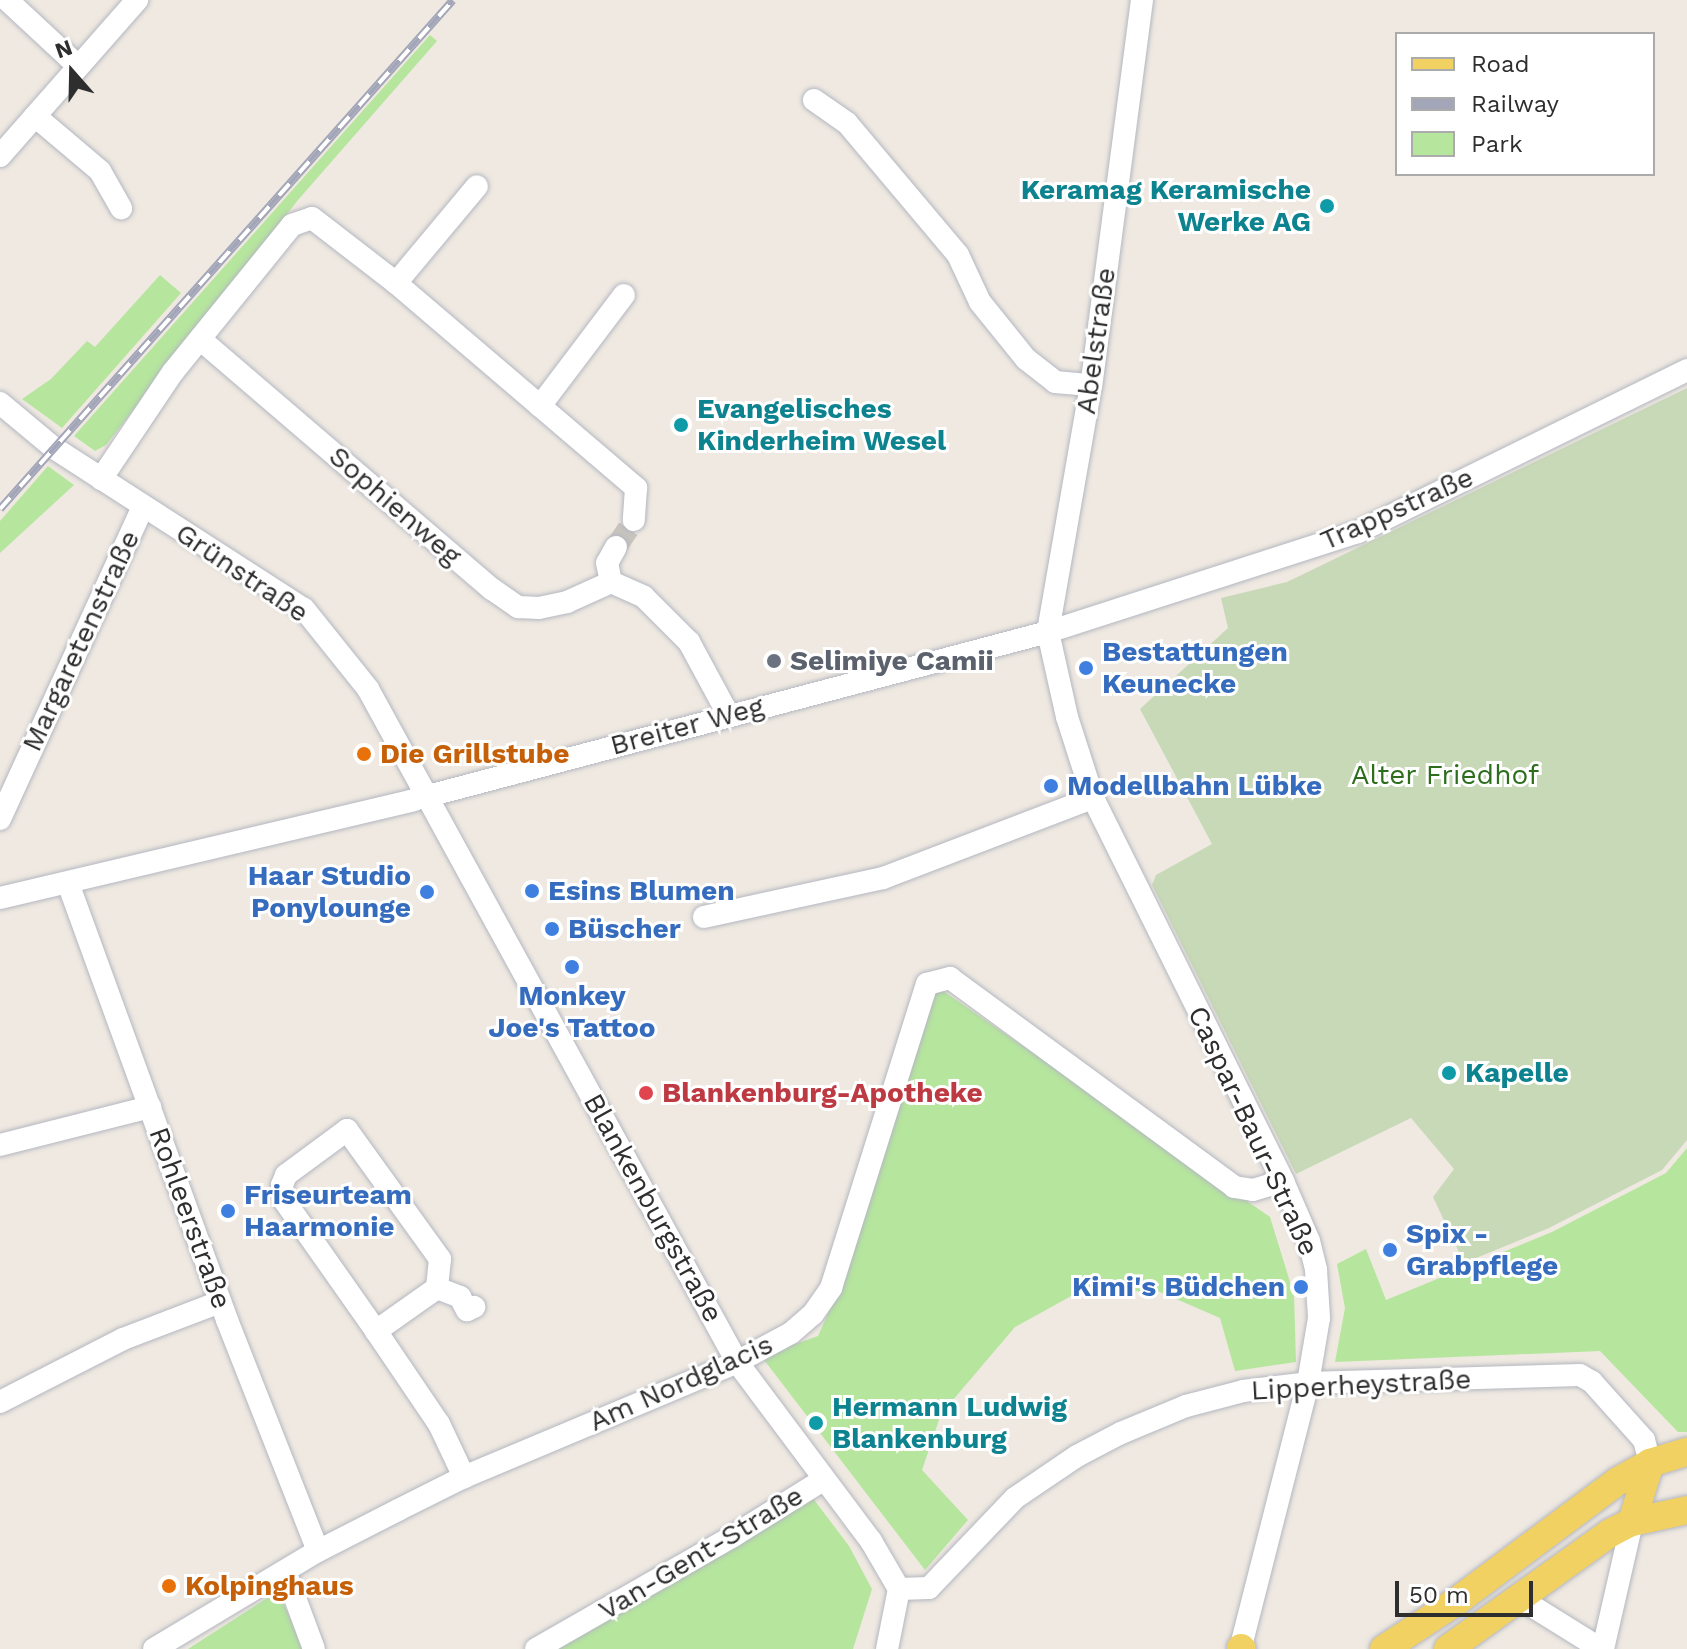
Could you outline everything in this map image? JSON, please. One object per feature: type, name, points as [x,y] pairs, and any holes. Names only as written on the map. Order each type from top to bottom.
[{"type":"main road","points":[[1384,1649],[1457,1601],[1618,1481],[1650,1463],[1687,1452]]},
{"type":"main road","points":[[1632,1522],[1650,1463]]},
{"type":"main road","points":[[1448,1649],[1610,1533],[1632,1522],[1687,1510]]},
{"type":"street","points":[[7,0],[78,66]]},
{"type":"street","points":[[0,156],[137,0]]},
{"type":"street","name":"Abelstraße","points":[[1048,632],[1091,385],[1142,0]]},
{"type":"street","points":[[814,100],[847,123],[958,255],[980,302],[1026,359],[1055,382],[1091,385]]},
{"type":"street","points":[[35,116],[100,171],[121,208]]},
{"type":"street","points":[[396,283],[477,186]]},
{"type":"street","points":[[101,479],[165,383],[298,220],[318,220],[636,488],[634,520]]},
{"type":"street","points":[[540,406],[624,295]]},
{"type":"street","name":"Sophienweg","points":[[200,339],[492,589],[518,607],[539,608],[567,602],[611,582]]},
{"type":"street","name":"Trappstraße","points":[[1048,632],[1358,532],[1687,370]]},
{"type":"street","name":"Grünstraße","points":[[0,403],[54,448],[304,609],[368,689],[428,796]]},
{"type":"street","name":"Margaretenstraße","points":[[0,819],[143,507]]},
{"type":"street","points":[[616,547],[607,563],[611,582],[644,597],[689,642],[728,714]]},
{"type":"street","name":"Breiter Weg","points":[[0,898],[428,796],[728,714],[1048,632]]},
{"type":"street","name":"Caspar-Baur-Straße","points":[[1048,632],[1067,717],[1093,798],[1283,1181],[1309,1241],[1318,1281],[1319,1318],[1308,1383],[1241,1649]]},
{"type":"street","name":"Blankenburgstraße","points":[[428,796],[730,1365],[871,1541],[899,1589]]},
{"type":"street","points":[[704,917],[883,878],[1093,798]]},
{"type":"street","name":"Rohleerstraße","points":[[68,883],[220,1302],[318,1551]]},
{"type":"street","name":"Am Nordglacis","points":[[154,1649],[318,1551],[464,1477],[730,1365],[791,1333],[813,1314],[831,1288],[927,984],[950,978],[1234,1187],[1253,1190],[1283,1181]]},
{"type":"street","points":[[0,1145],[150,1107]]},
{"type":"street","points":[[376,1331],[437,1288],[440,1259],[347,1130],[286,1175],[282,1185],[284,1200],[439,1424],[464,1477]]},
{"type":"street","points":[[437,1288],[460,1297],[467,1310],[474,1307]]},
{"type":"street","points":[[0,1402],[123,1339],[220,1302]]},
{"type":"street","name":"Lipperheystraße","points":[[899,1589],[929,1588],[1015,1498],[1077,1456],[1121,1433],[1186,1406],[1243,1391],[1308,1383],[1580,1375],[1592,1382],[1644,1440],[1650,1463]]},
{"type":"street","name":"Van-Gent-Straße","points":[[536,1649],[707,1552],[823,1480]]},
{"type":"street","points":[[1519,1598],[1602,1649],[1632,1522]]},
{"type":"street","points":[[285,1571],[314,1649]]},
{"type":"street","points":[[887,1649],[899,1589]]},
{"type":"street","points":[[878,1649],[893,1622]]},
{"type":"green space","points":[[430,35],[437,41],[298,200],[106,445],[95,451],[74,436]]},
{"type":"green space","points":[[160,275],[181,293],[62,428],[22,399],[51,379],[87,341],[95,347]]},
{"type":"green space","name":"Alter Friedhof","points":[[1687,388],[1687,1140],[1662,1170],[1549,1228],[1464,1263],[1433,1197],[1454,1169],[1411,1118],[1296,1174],[1152,885],[1156,875],[1212,844],[1140,709],[1228,628],[1221,598],[1287,582]]},
{"type":"green space","points":[[48,466],[74,485],[0,553],[0,521]]},
{"type":"green space","points":[[936,986],[1270,1217],[1294,1295],[1296,1362],[1235,1371],[1220,1318],[1160,1292],[1084,1289],[1015,1327],[941,1414],[922,1470],[968,1520],[925,1570],[761,1356],[818,1336],[836,1296]]},
{"type":"green space","points":[[1687,1148],[1687,1432],[1678,1432],[1600,1351],[1335,1362],[1345,1308],[1337,1264],[1366,1249],[1386,1300],[1552,1232],[1666,1173]]},
{"type":"green space","points":[[809,1493],[849,1546],[872,1589],[853,1649],[544,1649]]},
{"type":"green space","points":[[278,1591],[304,1649],[188,1649]]},
{"type":"tunnel","points":[[616,547],[634,520]]},
{"type":"railway","points":[[0,509],[453,0]]},
{"type":"place","name":"Keramag Keramische Werke AG","points":[[1327,206]]},
{"type":"place","name":"Evangelisches Kinderheim Wesel","points":[[681,425]]},
{"type":"place","name":"Selimiye Camii","points":[[774,661]]},
{"type":"place","name":"Bestattungen Keunecke","points":[[1086,668]]},
{"type":"place","name":"Die Grillstube","points":[[364,754]]},
{"type":"place","name":"Modellbahn Lübke","points":[[1051,786]]},
{"type":"place","name":"Esins Blumen","points":[[532,891]]},
{"type":"place","name":"Haar Studio Ponylounge","points":[[427,892]]},
{"type":"place","name":"Büscher","points":[[552,929]]},
{"type":"place","name":"Monkey Joe's Tattoo","points":[[572,967]]},
{"type":"place","name":"Kapelle","points":[[1449,1073]]},
{"type":"place","name":"Blankenburg-Apotheke","points":[[646,1093]]},
{"type":"place","name":"Friseurteam Haarmonie","points":[[228,1211]]},
{"type":"place","name":"Spix - Grabpflege","points":[[1390,1250]]},
{"type":"place","name":"Kimi's Büdchen","points":[[1301,1287]]},
{"type":"place","name":"Hermann Ludwig Blankenburg","points":[[816,1423]]},
{"type":"place","name":"Kolpinghaus","points":[[169,1586]]}]
